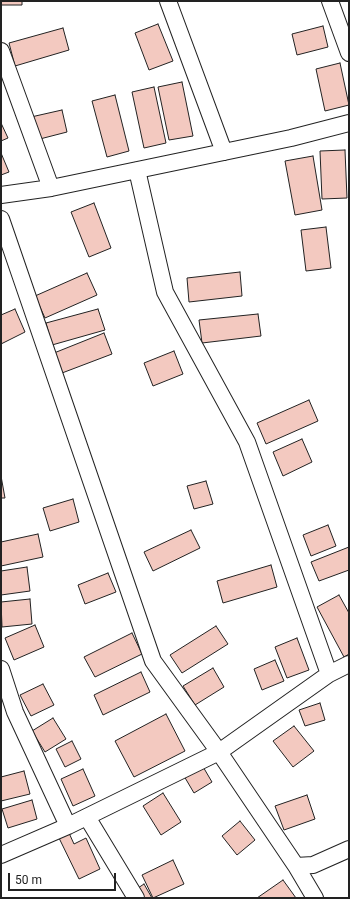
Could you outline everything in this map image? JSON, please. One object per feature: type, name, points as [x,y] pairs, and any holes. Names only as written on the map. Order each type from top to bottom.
[{"type":"street","points":[[168,1],[224,152]]},
{"type":"street","points":[[330,1],[349,53]]},
{"type":"street","points":[[1,51],[51,188]]},
{"type":"street","points":[[1,195],[51,188],[291,138],[349,123]]},
{"type":"street","points":[[137,170],[165,292],[247,442],[329,674]]},
{"type":"street","points":[[1,219],[153,661],[219,752],[296,866],[315,898]]},
{"type":"street","points":[[1,855],[68,826],[219,752],[329,674],[349,664]]},
{"type":"street","points":[[1,669],[15,712],[68,826]]},
{"type":"street","points":[[87,817],[136,898]]},
{"type":"street","points":[[296,866],[312,865],[349,849]]},
{"type":"building","points":[[1,1],[22,1],[22,5],[1,5]]},
{"type":"building","points":[[158,24],[173,61],[149,70],[135,33]]},
{"type":"building","points":[[323,26],[328,47],[297,55],[292,34]]},
{"type":"building","points":[[63,28],[69,50],[15,66],[9,43]]},
{"type":"building","points":[[340,63],[349,105],[325,111],[316,69]]},
{"type":"building","points":[[182,82],[193,136],[169,140],[158,87]]},
{"type":"building","points":[[154,87],[166,143],[144,148],[132,92]]},
{"type":"building","points":[[115,95],[129,151],[107,157],[92,101]]},
{"type":"building","points":[[62,110],[67,132],[36,140],[31,117]]},
{"type":"building","points":[[1,123],[8,138],[1,141]]},
{"type":"building","points":[[345,150],[347,198],[322,199],[320,151]]},
{"type":"building","points":[[1,153],[9,172],[1,175]]},
{"type":"building","points":[[313,156],[322,210],[295,215],[285,161]]},
{"type":"building","points":[[94,203],[111,248],[89,257],[71,212]]},
{"type":"building","points":[[326,227],[331,268],[306,271],[301,230]]},
{"type":"building","points":[[240,272],[242,296],[189,302],[187,278]]},
{"type":"building","points":[[87,273],[97,295],[45,318],[35,296]]},
{"type":"building","points":[[15,309],[25,332],[1,344],[1,315]]},
{"type":"building","points":[[98,309],[105,330],[52,345],[46,323]]},
{"type":"building","points":[[258,314],[261,336],[202,343],[199,320]]},
{"type":"building","points":[[104,333],[112,354],[62,373],[54,353]]},
{"type":"building","points":[[174,351],[183,374],[153,386],[144,363]]},
{"type":"building","points":[[309,400],[318,421],[266,444],[257,423]]},
{"type":"building","points":[[302,439],[312,462],[283,476],[273,452]]},
{"type":"building","points":[[1,476],[5,498],[1,498]]},
{"type":"building","points":[[206,481],[213,504],[194,509],[187,486]]},
{"type":"building","points":[[73,499],[79,522],[50,531],[43,508]]},
{"type":"building","points":[[328,525],[336,546],[311,556],[303,535]]},
{"type":"building","points":[[191,530],[200,548],[153,571],[144,552]]},
{"type":"building","points":[[38,534],[43,557],[1,566],[1,542]]},
{"type":"building","points":[[349,547],[349,570],[319,581],[311,562]]},
{"type":"building","points":[[271,565],[277,587],[223,603],[217,581]]},
{"type":"building","points":[[27,567],[30,591],[1,595],[1,571]]},
{"type":"building","points":[[108,573],[116,592],[85,604],[78,585]]},
{"type":"building","points":[[339,595],[349,613],[349,654],[344,657],[317,607]]},
{"type":"building","points":[[30,599],[32,624],[2,627],[1,602]]},
{"type":"building","points":[[35,625],[44,647],[14,660],[5,638]]},
{"type":"building","points":[[216,626],[228,644],[182,673],[170,655]]},
{"type":"building","points":[[132,633],[142,654],[95,677],[84,657]]},
{"type":"building","points":[[297,638],[309,670],[287,678],[275,647]]},
{"type":"building","points":[[275,660],[284,681],[262,690],[254,669]]},
{"type":"building","points":[[213,668],[224,687],[195,705],[183,686]]},
{"type":"building","points":[[141,672],[150,692],[103,715],[94,695]]},
{"type":"building","points":[[43,684],[54,705],[31,716],[20,695]]},
{"type":"building","points":[[320,703],[325,720],[305,726],[299,710]]},
{"type":"building","points":[[166,714],[185,751],[134,777],[115,741]]},
{"type":"building","points":[[53,718],[66,739],[45,752],[32,731]]},
{"type":"building","points":[[294,726],[314,751],[293,767],[273,741]]},
{"type":"building","points":[[72,741],[81,759],[65,767],[56,749]]},
{"type":"building","points":[[202,765],[212,782],[194,793],[184,776]]},
{"type":"building","points":[[83,769],[95,796],[73,806],[61,779]]},
{"type":"building","points":[[24,771],[30,794],[1,801],[1,777]]},
{"type":"building","points":[[163,793],[181,822],[161,835],[143,806]]},
{"type":"building","points":[[307,795],[315,819],[284,830],[275,806]]},
{"type":"building","points":[[32,800],[37,819],[8,828],[2,809]]},
{"type":"building","points":[[240,821],[255,840],[237,855],[222,836]]},
{"type":"building","points":[[69,833],[74,844],[86,838],[100,869],[79,879],[59,838]]},
{"type":"building","points":[[173,860],[184,884],[153,898],[142,875]]},
{"type":"building","points":[[283,880],[296,898],[257,898]]},
{"type":"building","points":[[144,884],[152,898],[144,898],[138,888]]}]
